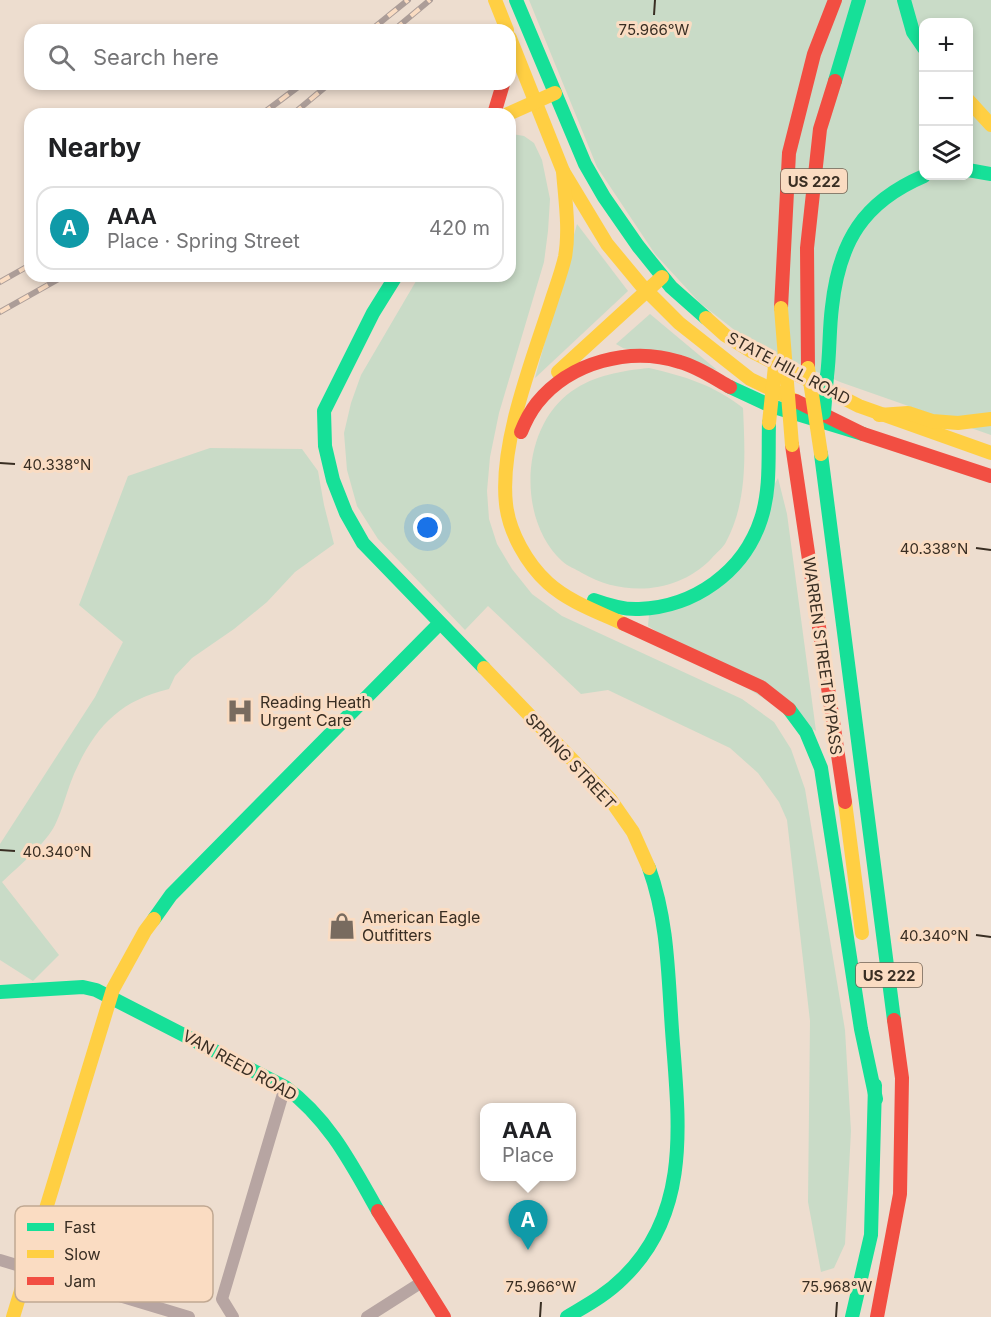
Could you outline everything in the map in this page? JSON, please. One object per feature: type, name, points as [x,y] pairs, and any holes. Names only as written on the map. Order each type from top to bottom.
[{"type":"main road","points":[[495,0],[504,24]]},
{"type":"main road","name":"STATE HILL ROAD","points":[[516,0],[585,164],[604,197],[666,282],[725,335],[751,351],[879,415],[991,453]]},
{"type":"main road","name":"WARREN STREET BYPASS","points":[[835,0],[814,54],[789,153],[781,308],[792,444],[843,790],[863,947]]},
{"type":"main road","name":"WARREN STREET BYPASS","points":[[859,0],[820,129],[807,248],[808,368],[822,454],[902,1078],[900,1194],[877,1317]]},
{"type":"main road","points":[[904,0],[914,32],[919,40]]},
{"type":"main road","name":"STATE HILL ROAD","points":[[516,53],[563,171],[607,244],[651,296],[695,338],[750,378],[863,434],[991,476]]},
{"type":"main road","points":[[497,108],[501,90]]},
{"type":"main road","points":[[516,110],[555,93]]},
{"type":"main road","points":[[973,105],[991,125]]},
{"type":"main road","points":[[563,171],[567,218],[565,256],[511,435],[505,480],[510,519],[522,550],[548,583],[572,600],[594,611],[769,692],[795,715],[810,738],[821,768],[861,1029],[876,1099]]},
{"type":"main road","points":[[973,172],[991,174]]},
{"type":"main road","points":[[822,454],[836,279],[849,240],[863,217],[885,195],[919,178]]},
{"type":"main road","name":"SPRING STREET","points":[[392,282],[374,312],[324,411],[323,424],[327,455],[340,504],[363,543],[610,799],[633,832],[643,852],[657,887],[664,922],[679,1131],[674,1186],[661,1223],[642,1256],[607,1293],[567,1317]]},
{"type":"main road","points":[[573,373],[666,282]]},
{"type":"main road","points":[[511,435],[526,406],[539,389],[651,296]]},
{"type":"main road","points":[[781,308],[769,423],[764,509],[756,532],[746,552],[737,563],[716,582],[679,602],[652,608],[616,607],[579,594],[549,570],[528,545],[515,507],[512,476],[515,448],[519,436],[537,403],[559,381],[591,365],[636,355],[668,358],[690,366],[756,401],[863,434]]},
{"type":"main road","points":[[879,415],[908,413],[932,421],[958,423],[991,419]]},
{"type":"main road","points":[[46,1206],[110,997],[145,931],[171,895],[439,624]]},
{"type":"main road","name":"US 222","points":[[852,1317],[871,1235],[876,1099],[866,970]]},
{"type":"main road","name":"VAN REED ROAD","points":[[0,992],[83,987],[96,990],[300,1096],[319,1115],[444,1317]]},
{"type":"main road","points":[[897,1287],[900,1194]]},
{"type":"main road","points":[[842,1317],[871,1235]]},
{"type":"main road","points":[[13,1317],[17,1302]]},
{"type":"street","points":[[233,1317],[222,1299],[285,1087]]},
{"type":"street","points":[[0,1260],[15,1264]]},
{"type":"street","points":[[366,1317],[422,1282]]},
{"type":"street","points":[[139,1302],[189,1317]]},
{"type":"green space","points":[[529,0],[991,0],[991,435],[840,382],[751,343],[700,303],[655,254],[597,167]]},
{"type":"green space","points":[[516,135],[524,136],[534,143],[542,160],[550,199],[548,231],[544,262],[499,413],[490,457],[487,491],[489,519],[497,544],[512,569],[532,594],[562,616],[742,699],[774,722],[791,749],[805,789],[845,1030],[851,1131],[845,1244],[834,1268],[821,1272],[808,1202],[810,1021],[787,820],[779,802],[758,773],[730,748],[608,690],[581,694],[488,606],[465,630],[378,539],[357,506],[347,470],[344,433],[361,375],[415,282],[516,282]]},
{"type":"green space","points":[[577,224],[628,291],[535,378]]},
{"type":"green space","points":[[650,314],[717,370],[623,348],[616,344]]},
{"type":"green space","points":[[649,368],[698,382],[721,393],[743,408],[744,476],[733,526],[725,544],[711,559],[697,571],[666,585],[632,588],[598,581],[562,561],[547,543],[537,522],[532,499],[531,474],[534,450],[542,427],[555,407],[572,391],[590,381],[609,375]]},
{"type":"green space","points":[[210,448],[302,449],[318,471],[334,544],[295,572],[267,602],[234,629],[192,658],[175,676],[169,689],[151,694],[123,709],[111,718],[91,743],[74,774],[51,832],[31,855],[2,882],[59,955],[33,981],[0,960],[0,844],[95,697],[123,642],[79,605],[128,476]]},
{"type":"green space","points":[[778,478],[787,514],[816,731],[648,626],[649,615],[716,590]]},
{"type":"railway","points":[[378,24],[408,0]]},
{"type":"railway","points":[[401,24],[430,0]]},
{"type":"railway","points":[[270,108],[294,90]]},
{"type":"railway","points":[[300,108],[322,90]]},
{"type":"railway","points":[[0,282],[24,268]]},
{"type":"railway","points":[[0,312],[53,282]]},
{"type":"traffic: fast","points":[[516,0],[585,164],[604,197],[638,246],[671,287],[706,318]]},
{"type":"traffic: fast","points":[[835,81],[859,0]]},
{"type":"traffic: fast","points":[[904,0],[913,32],[919,41]]},
{"type":"traffic: fast","points":[[973,171],[991,174]]},
{"type":"traffic: fast","points":[[827,376],[835,284],[848,244],[870,212],[885,198],[919,178]]},
{"type":"traffic: fast","points":[[392,282],[373,313],[324,411],[325,446],[333,480],[346,513],[363,543],[484,668]]},
{"type":"traffic: fast","points":[[824,413],[827,376]]},
{"type":"traffic: fast","points":[[730,387],[771,406],[863,434]]},
{"type":"traffic: fast","points":[[594,600],[628,609],[659,607],[697,594],[729,570],[753,538],[764,508],[768,472],[769,423]]},
{"type":"traffic: fast","points":[[821,454],[894,1020]]},
{"type":"traffic: fast","points":[[154,919],[171,895],[439,624]]},
{"type":"traffic: fast","points":[[789,709],[806,732],[821,768],[861,1029],[876,1099]]},
{"type":"traffic: fast","points":[[567,1317],[617,1284],[645,1252],[661,1223],[671,1193],[676,1162],[677,1096],[664,928],[649,868]]},
{"type":"traffic: fast","points":[[0,992],[83,987],[96,990],[285,1087],[301,1100],[327,1128],[349,1160],[378,1211]]},
{"type":"traffic: fast","points":[[852,1317],[871,1235],[875,1085]]},
{"type":"traffic: slow","points":[[495,0],[505,24]]},
{"type":"traffic: slow","points":[[516,53],[563,171],[607,244],[641,285],[679,323],[750,379],[796,401]]},
{"type":"traffic: slow","points":[[516,110],[555,93]]},
{"type":"traffic: slow","points":[[973,105],[991,125]]},
{"type":"traffic: slow","points":[[563,171],[567,225],[565,257],[513,427],[505,480],[506,504],[520,547],[540,575],[565,596],[624,624]]},
{"type":"traffic: slow","points":[[558,372],[662,277]]},
{"type":"traffic: slow","points":[[781,308],[792,445]]},
{"type":"traffic: slow","points":[[706,318],[725,335],[751,351],[859,406],[991,453]]},
{"type":"traffic: slow","points":[[769,423],[775,366]]},
{"type":"traffic: slow","points":[[808,368],[821,454]]},
{"type":"traffic: slow","points":[[879,415],[908,413],[932,421],[958,423],[991,419]]},
{"type":"traffic: slow","points":[[484,668],[610,799],[633,832],[649,868]]},
{"type":"traffic: slow","points":[[845,802],[862,933]]},
{"type":"traffic: slow","points":[[47,1206],[113,989],[154,919]]},
{"type":"traffic: slow","points":[[13,1317],[18,1302]]},
{"type":"traffic: jam","points":[[781,308],[789,153],[814,54],[835,0]]},
{"type":"traffic: jam","points":[[808,368],[807,248],[820,129],[835,81]]},
{"type":"traffic: jam","points":[[496,108],[501,90]]},
{"type":"traffic: jam","points":[[521,432],[534,406],[551,389],[566,377],[602,361],[621,357],[661,357],[693,367],[730,387]]},
{"type":"traffic: jam","points":[[796,401],[863,434],[991,476]]},
{"type":"traffic: jam","points":[[792,445],[845,802]]},
{"type":"traffic: jam","points":[[624,624],[761,687],[789,709]]},
{"type":"traffic: jam","points":[[877,1317],[900,1194],[902,1078],[894,1020]]},
{"type":"traffic: jam","points":[[378,1211],[444,1317]]},
{"type":"place","name":"Reading Heath Urgent Care","points":[[240,711]]},
{"type":"place","name":"American Eagle Outfitters","points":[[342,926]]},
{"type":"place","name":"AAA","points":[[528,1250]]}]
